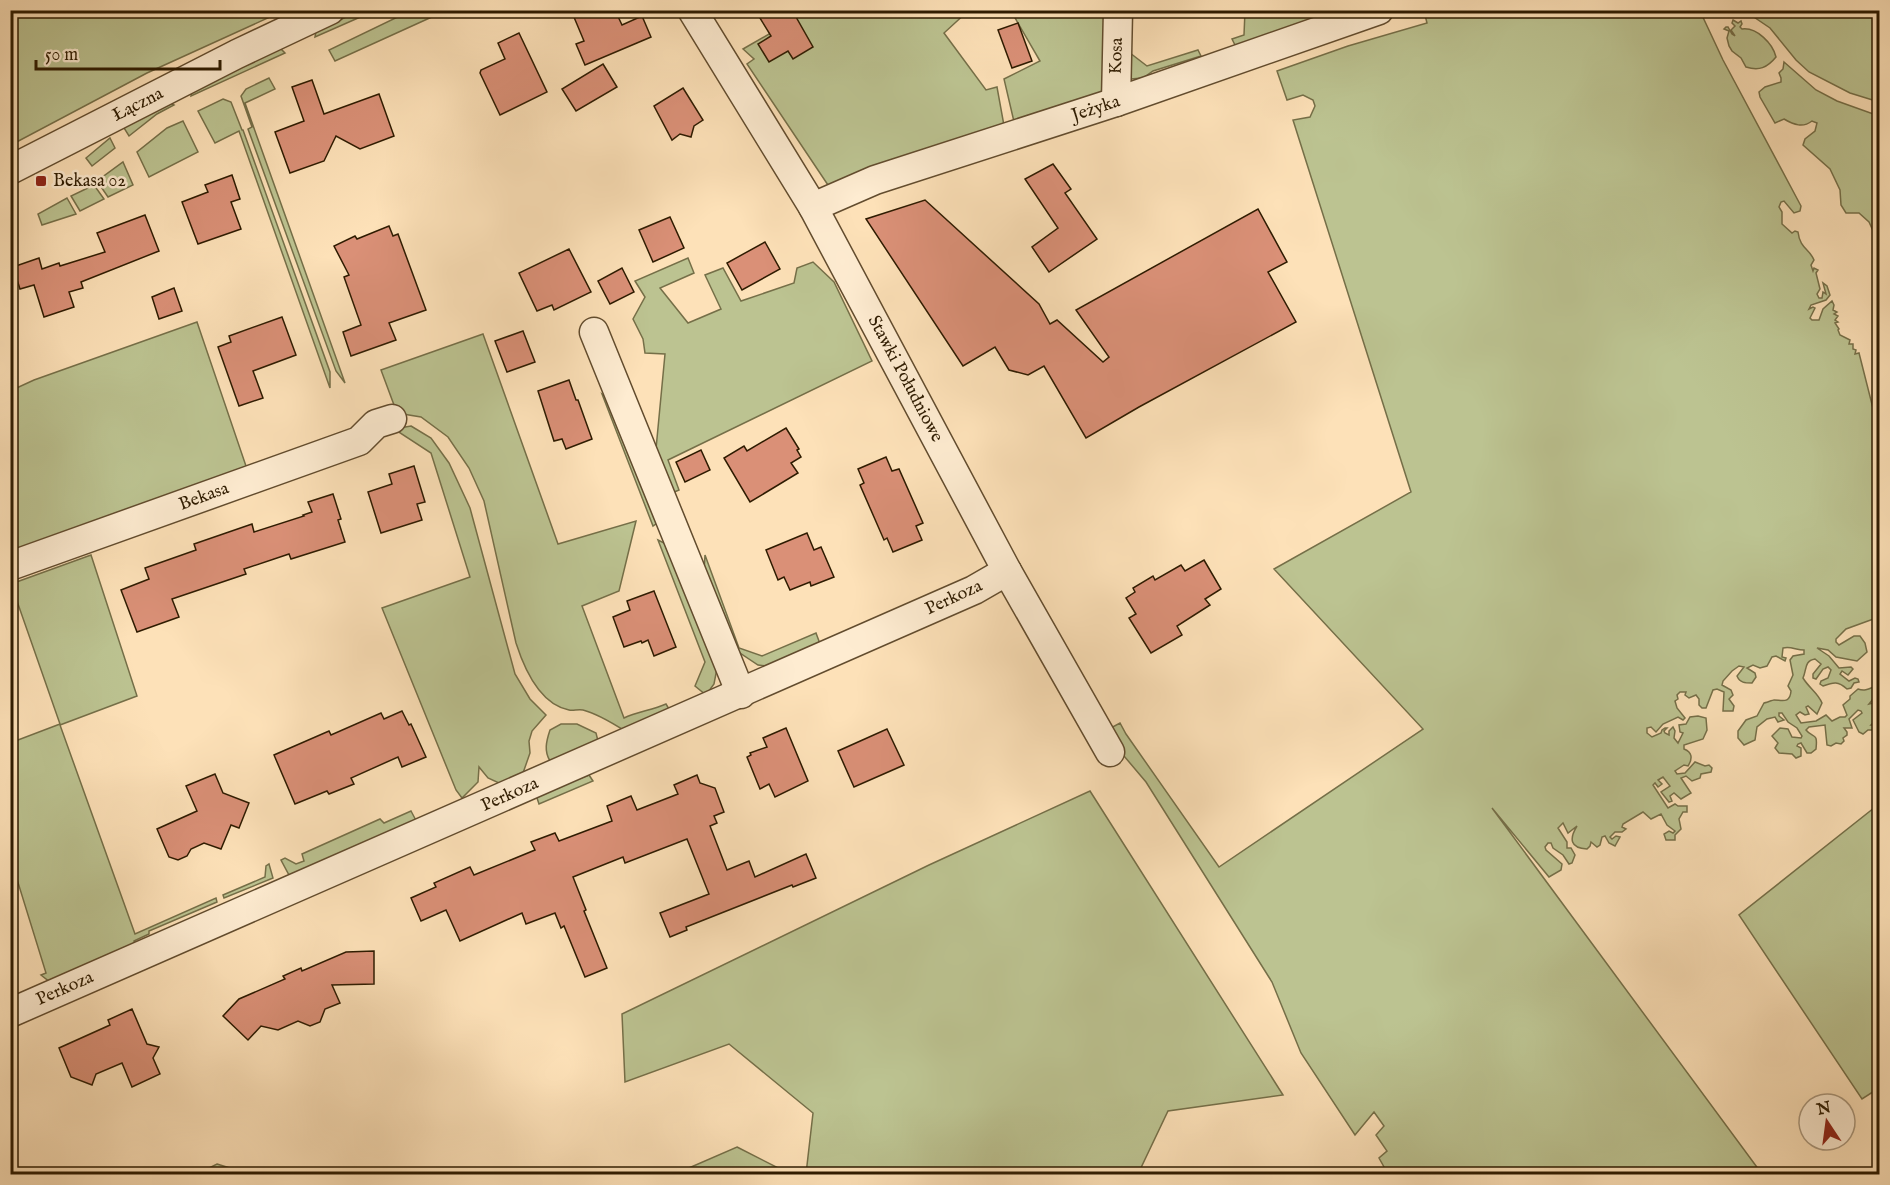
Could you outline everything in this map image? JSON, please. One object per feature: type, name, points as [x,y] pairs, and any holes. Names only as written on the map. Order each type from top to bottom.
[{"type":"street","name":"Łączna","points":[[10,170],[237,54],[330,10]]},
{"type":"street","name":"Stawki Południowe","points":[[692,10],[813,207],[1007,571],[1110,752]]},
{"type":"street","name":"Kosa","points":[[1116,102],[1118,10]]},
{"type":"street","name":"Jeżyka","points":[[813,207],[875,180],[1116,102],[1379,10]]},
{"type":"street","points":[[594,333],[741,694]]},
{"type":"street","name":"Bekasa","points":[[10,566],[359,441],[376,424],[392,419]]},
{"type":"street","name":"Perkoza","points":[[10,1013],[741,694],[974,590],[1007,571]]},
{"type":"green space","points":[[11,10],[283,11],[147,73],[11,145]]},
{"type":"green space","points":[[412,10],[445,11],[335,61],[329,50]]},
{"type":"green space","points":[[359,11],[374,11],[315,37],[316,31]]},
{"type":"green space","points":[[809,11],[968,11],[944,33],[986,90],[997,87],[1005,131],[830,188],[747,64],[754,59],[743,49]]},
{"type":"green space","points":[[1011,11],[1114,11],[1109,86],[1087,102],[1015,126],[1004,79],[1040,61]]},
{"type":"green space","points":[[1245,11],[1362,11],[1238,51],[1232,39],[1244,35]]},
{"type":"green space","points":[[1424,11],[1700,11],[1723,60],[1801,206],[1800,211],[1794,213],[1784,201],[1779,207],[1782,212],[1782,224],[1792,233],[1798,232],[1801,242],[1814,260],[1811,265],[1813,271],[1814,268],[1818,270],[1816,273],[1820,289],[1817,294],[1819,298],[1822,298],[1823,292],[1826,294],[1823,283],[1827,286],[1830,295],[1826,300],[1811,305],[1809,309],[1815,308],[1810,318],[1819,320],[1823,309],[1832,301],[1833,310],[1837,312],[1834,314],[1838,316],[1835,320],[1838,322],[1835,323],[1840,335],[1850,340],[1849,344],[1853,344],[1853,349],[1856,350],[1855,354],[1859,353],[1879,432],[1879,617],[1846,629],[1836,639],[1839,645],[1854,636],[1860,636],[1867,652],[1857,661],[1836,657],[1828,650],[1817,648],[1829,656],[1839,668],[1851,667],[1853,669],[1848,675],[1842,671],[1840,674],[1849,681],[1855,678],[1859,682],[1847,689],[1836,683],[1823,686],[1820,684],[1821,681],[1828,678],[1831,670],[1828,667],[1823,669],[1816,679],[1813,678],[1813,674],[1821,664],[1815,659],[1811,660],[1807,664],[1803,678],[1822,703],[1817,714],[1808,706],[1806,707],[1809,714],[1805,715],[1800,712],[1796,715],[1801,723],[1816,721],[1826,715],[1832,721],[1845,717],[1847,715],[1843,705],[1850,699],[1850,696],[1858,689],[1866,690],[1879,685],[1879,699],[1873,699],[1869,704],[1877,702],[1878,705],[1874,709],[1876,715],[1879,716],[1879,726],[1876,723],[1871,725],[1875,725],[1876,730],[1868,730],[1863,734],[1859,732],[1853,720],[1862,713],[1858,710],[1849,719],[1852,728],[1844,728],[1847,735],[1841,744],[1827,745],[1825,725],[1809,727],[1806,730],[1816,737],[1816,749],[1807,753],[1801,743],[1798,744],[1797,746],[1801,748],[1801,756],[1796,758],[1792,754],[1779,753],[1775,748],[1778,743],[1772,736],[1780,728],[1788,729],[1792,737],[1801,738],[1802,736],[1782,713],[1779,713],[1784,720],[1778,722],[1775,717],[1767,719],[1757,727],[1755,740],[1744,745],[1738,738],[1738,731],[1746,720],[1757,716],[1764,703],[1789,698],[1791,691],[1788,686],[1793,675],[1790,660],[1793,656],[1804,654],[1804,650],[1783,648],[1782,657],[1786,658],[1785,661],[1776,656],[1772,657],[1767,666],[1760,668],[1753,665],[1747,668],[1755,673],[1756,677],[1752,683],[1743,682],[1738,678],[1737,676],[1744,667],[1739,666],[1723,681],[1722,685],[1731,690],[1733,695],[1729,699],[1734,706],[1733,711],[1723,711],[1724,692],[1717,689],[1713,690],[1706,708],[1699,705],[1696,695],[1689,698],[1685,695],[1686,692],[1680,692],[1675,701],[1677,708],[1685,718],[1683,720],[1678,717],[1663,724],[1656,732],[1651,727],[1647,728],[1647,733],[1652,737],[1661,733],[1665,728],[1667,728],[1665,733],[1669,735],[1673,727],[1674,738],[1678,743],[1683,733],[1680,732],[1679,725],[1686,724],[1690,717],[1706,718],[1707,730],[1703,739],[1684,745],[1684,749],[1691,756],[1688,766],[1684,765],[1675,771],[1677,774],[1685,773],[1695,762],[1705,766],[1709,765],[1712,768],[1711,772],[1701,774],[1700,778],[1692,781],[1686,776],[1681,778],[1691,793],[1681,799],[1674,793],[1670,796],[1672,801],[1669,802],[1661,792],[1670,786],[1663,777],[1658,780],[1662,784],[1658,787],[1655,783],[1653,785],[1668,808],[1675,804],[1687,806],[1687,812],[1683,812],[1679,819],[1681,829],[1675,835],[1675,840],[1666,840],[1664,834],[1675,831],[1667,825],[1661,814],[1651,819],[1643,812],[1623,824],[1622,827],[1626,829],[1622,832],[1615,832],[1610,837],[1612,839],[1616,836],[1620,837],[1615,846],[1609,843],[1605,836],[1602,837],[1600,845],[1597,847],[1591,842],[1587,849],[1574,845],[1572,839],[1577,826],[1568,833],[1563,823],[1558,828],[1567,842],[1567,848],[1571,848],[1575,855],[1572,863],[1569,864],[1551,843],[1548,843],[1546,850],[1562,864],[1561,870],[1549,877],[1492,808],[1762,1174],[1388,1174],[1379,1158],[1387,1151],[1376,1135],[1384,1126],[1374,1112],[1355,1135],[1301,1053],[1272,982],[1146,782],[1124,756],[1107,730],[1120,723],[1219,867],[1423,729],[1274,569],[1411,492],[1293,120],[1310,117],[1315,106],[1313,100],[1303,95],[1287,100],[1277,71],[1348,46],[1427,23]]},
{"type":"green space","points":[[1745,11],[1879,11],[1879,102],[1850,93],[1809,72],[1770,28]]},
{"type":"green space","points":[[1733,20],[1738,23],[1741,21],[1742,29],[1759,34],[1768,42],[1776,57],[1769,64],[1755,69],[1746,67],[1741,58],[1732,51],[1727,38],[1729,31],[1724,29],[1728,27],[1735,36],[1731,30],[1735,26],[1732,23]]},
{"type":"green space","points":[[280,48],[285,53],[191,96],[192,89]]},
{"type":"green space","points":[[1198,50],[1201,56],[1153,71],[1143,78],[1130,79],[1130,53],[1147,66]]},
{"type":"green space","points":[[1784,62],[1816,90],[1837,101],[1879,116],[1879,238],[1875,235],[1869,222],[1859,213],[1846,213],[1841,205],[1840,190],[1830,169],[1803,145],[1805,139],[1815,131],[1817,123],[1812,121],[1798,125],[1784,119],[1775,123],[1760,97],[1759,92],[1765,87],[1781,82],[1779,73],[1783,69]]},
{"type":"green space","points":[[269,78],[275,89],[245,103],[345,383],[336,371],[248,129],[252,127],[241,96],[246,89]]},
{"type":"green space","points":[[223,99],[231,102],[243,130],[330,372],[330,388],[239,131],[215,143],[198,111]]},
{"type":"green space","points":[[169,102],[174,105],[157,114],[129,136],[124,128],[132,121]]},
{"type":"green space","points":[[183,121],[198,152],[149,177],[137,152],[167,128]]},
{"type":"green space","points":[[110,138],[115,148],[92,166],[86,158]]},
{"type":"green space","points":[[123,162],[133,185],[108,197],[97,181]]},
{"type":"green space","points":[[94,185],[104,199],[80,211],[71,196]]},
{"type":"green space","points":[[67,198],[76,214],[42,225],[38,214]]},
{"type":"green space","points":[[688,258],[694,273],[660,288],[688,323],[721,309],[705,275],[723,268],[741,301],[794,283],[797,268],[813,262],[834,282],[872,361],[668,460],[679,490],[672,493],[656,449],[665,354],[645,353],[643,339],[633,319],[645,297],[635,281]]},
{"type":"green space","points":[[197,322],[247,469],[11,553],[10,391],[34,380]]},
{"type":"green space","points":[[483,334],[558,544],[636,521],[619,591],[582,606],[624,718],[666,704],[669,709],[625,731],[588,711],[569,710],[558,706],[549,701],[534,684],[516,643],[484,501],[469,468],[448,437],[421,417],[397,413],[381,370]]},
{"type":"green space","points":[[602,394],[608,398],[660,521],[653,526]]},
{"type":"green space","points":[[411,426],[431,438],[449,463],[470,508],[515,674],[530,699],[546,715],[532,731],[529,741],[530,753],[523,773],[501,784],[488,778],[479,767],[478,782],[462,798],[456,790],[382,608],[470,577],[431,453],[394,429]]},
{"type":"green space","points":[[658,540],[666,544],[718,663],[714,684],[706,695],[695,686],[705,662]]},
{"type":"green space","points":[[91,555],[137,696],[60,725],[135,934],[216,898],[217,902],[149,931],[149,934],[134,941],[135,946],[55,986],[41,975],[46,973],[11,860],[10,743],[60,724],[11,584]]},
{"type":"green space","points":[[705,555],[739,648],[762,656],[816,633],[823,652],[776,667],[758,665],[737,651],[704,572]]},
{"type":"green space","points":[[561,724],[577,724],[596,733],[598,741],[550,761],[546,750],[550,730]]},
{"type":"green space","points":[[589,775],[593,781],[539,804],[536,795]]},
{"type":"green space","points":[[1090,791],[1283,1095],[1168,1111],[1138,1174],[806,1174],[813,1113],[729,1044],[625,1082],[622,1014],[929,865]]},
{"type":"green space","points":[[1879,804],[1879,1088],[1862,1099],[1739,915]]},
{"type":"green space","points":[[411,811],[419,826],[289,875],[281,860],[285,858],[296,864],[304,861],[302,854],[380,819],[384,823]]},
{"type":"green space","points":[[269,864],[273,878],[224,898],[223,895],[265,877],[266,866]]},
{"type":"green space","points":[[737,1147],[790,1174],[675,1174]]},
{"type":"green space","points":[[217,1164],[249,1174],[197,1174]]},
{"type":"building","points":[[571,10],[615,10],[622,25],[642,16],[651,37],[585,65],[576,44],[584,41]]},
{"type":"building","points":[[755,10],[792,10],[813,47],[793,59],[788,51],[769,62],[758,44],[771,36]]},
{"type":"building","points":[[1018,23],[1032,61],[1012,68],[998,30]]},
{"type":"building","points":[[519,33],[547,92],[500,115],[480,73],[481,70],[505,59],[498,43]]},
{"type":"building","points":[[603,64],[617,87],[576,111],[562,89]]},
{"type":"building","points":[[312,80],[324,114],[379,94],[394,136],[360,149],[336,136],[324,161],[290,173],[275,132],[304,121],[292,87]]},
{"type":"building","points":[[683,88],[703,120],[694,126],[691,137],[680,134],[672,140],[654,106]]},
{"type":"building","points":[[1053,164],[1071,189],[1065,193],[1097,239],[1049,272],[1032,247],[1058,228],[1025,179]]},
{"type":"building","points":[[232,175],[240,199],[231,202],[241,229],[198,244],[182,202],[208,192],[205,185]]},
{"type":"building","points":[[925,200],[1039,304],[1050,324],[1057,320],[1103,362],[1109,357],[1076,310],[1258,209],[1287,262],[1268,272],[1296,322],[1086,438],[1044,366],[1028,375],[1009,370],[995,347],[963,366],[866,219]]},
{"type":"building","points":[[145,215],[159,251],[81,282],[83,288],[69,292],[74,307],[44,317],[34,285],[20,289],[13,267],[39,258],[42,269],[105,252],[97,233]]},
{"type":"building","points":[[670,217],[684,248],[653,262],[639,230]]},
{"type":"building","points":[[389,226],[393,236],[398,234],[426,310],[389,323],[396,340],[351,356],[343,332],[361,325],[344,277],[349,275],[334,246],[355,236],[357,239]]},
{"type":"building","points":[[765,242],[780,269],[742,290],[727,263]]},
{"type":"building","points":[[569,249],[591,292],[554,310],[552,305],[537,311],[519,273]]},
{"type":"building","points":[[622,268],[634,292],[610,304],[598,281]]},
{"type":"building","points":[[174,288],[182,311],[159,319],[152,297]]},
{"type":"building","points":[[282,317],[296,355],[253,371],[263,398],[239,406],[218,347],[231,342],[229,336]]},
{"type":"building","points":[[523,331],[535,362],[507,372],[495,341]]},
{"type":"building","points":[[569,380],[592,439],[566,449],[562,439],[554,441],[538,391]]},
{"type":"building","points":[[786,428],[799,449],[797,450],[801,457],[791,463],[798,473],[750,502],[724,458],[744,446],[747,451]]},
{"type":"building","points":[[701,450],[710,470],[685,482],[676,462]]},
{"type":"building","points":[[886,457],[892,471],[899,469],[923,523],[916,526],[922,540],[893,552],[887,538],[884,540],[860,485],[864,483],[858,469]]},
{"type":"building","points":[[414,466],[425,502],[417,504],[422,520],[381,533],[368,492],[392,484],[389,474]]},
{"type":"building","points":[[333,494],[345,542],[291,559],[289,554],[244,569],[246,574],[172,599],[179,617],[137,632],[121,590],[149,579],[145,568],[196,550],[194,544],[252,524],[254,532],[304,516],[312,512],[308,502]]},
{"type":"building","points":[[807,533],[814,550],[821,547],[834,577],[811,586],[810,582],[790,590],[784,577],[778,580],[766,550]]},
{"type":"building","points":[[1204,560],[1221,589],[1205,599],[1210,605],[1177,626],[1182,635],[1151,653],[1129,618],[1136,614],[1126,598],[1135,592],[1133,588],[1153,576],[1155,580],[1181,565],[1185,571]]},
{"type":"building","points":[[654,591],[676,647],[654,656],[648,640],[624,647],[613,617],[630,610],[627,601]]},
{"type":"building","points":[[402,711],[409,725],[411,724],[426,757],[402,767],[398,757],[351,778],[354,784],[329,794],[327,791],[295,804],[274,755],[329,731],[331,735],[381,713],[384,719]]},
{"type":"building","points":[[786,728],[808,781],[775,797],[769,784],[760,789],[747,757],[751,755],[750,753],[767,747],[763,738]]},
{"type":"building","points":[[887,729],[904,765],[854,787],[838,751]]},
{"type":"building","points":[[215,774],[223,793],[249,803],[239,828],[231,825],[221,849],[204,843],[191,849],[187,856],[178,860],[169,857],[157,829],[197,811],[186,786]]},
{"type":"building","points":[[697,775],[700,783],[715,788],[724,812],[714,816],[717,823],[710,826],[727,870],[749,861],[755,877],[806,854],[816,878],[793,887],[792,885],[686,927],[687,930],[670,937],[660,913],[709,894],[687,839],[625,863],[623,857],[573,877],[607,968],[585,977],[564,926],[561,928],[555,913],[526,924],[522,913],[460,941],[446,910],[421,921],[411,898],[436,887],[434,883],[470,867],[474,875],[535,850],[531,842],[555,833],[559,841],[612,821],[607,806],[631,796],[637,810],[678,794],[674,785]]},
{"type":"building","points":[[374,951],[374,984],[332,985],[340,1003],[325,1009],[320,1022],[310,1026],[298,1021],[278,1030],[261,1026],[248,1040],[223,1016],[239,999],[285,979],[283,976],[301,968],[302,971],[346,952]]},
{"type":"building","points":[[132,1009],[147,1044],[159,1047],[153,1058],[160,1074],[132,1087],[122,1063],[96,1074],[92,1085],[71,1077],[59,1048],[110,1025],[108,1020]]},
{"type":"place","name":"Bekasa 02","points":[[41,181]]}]
